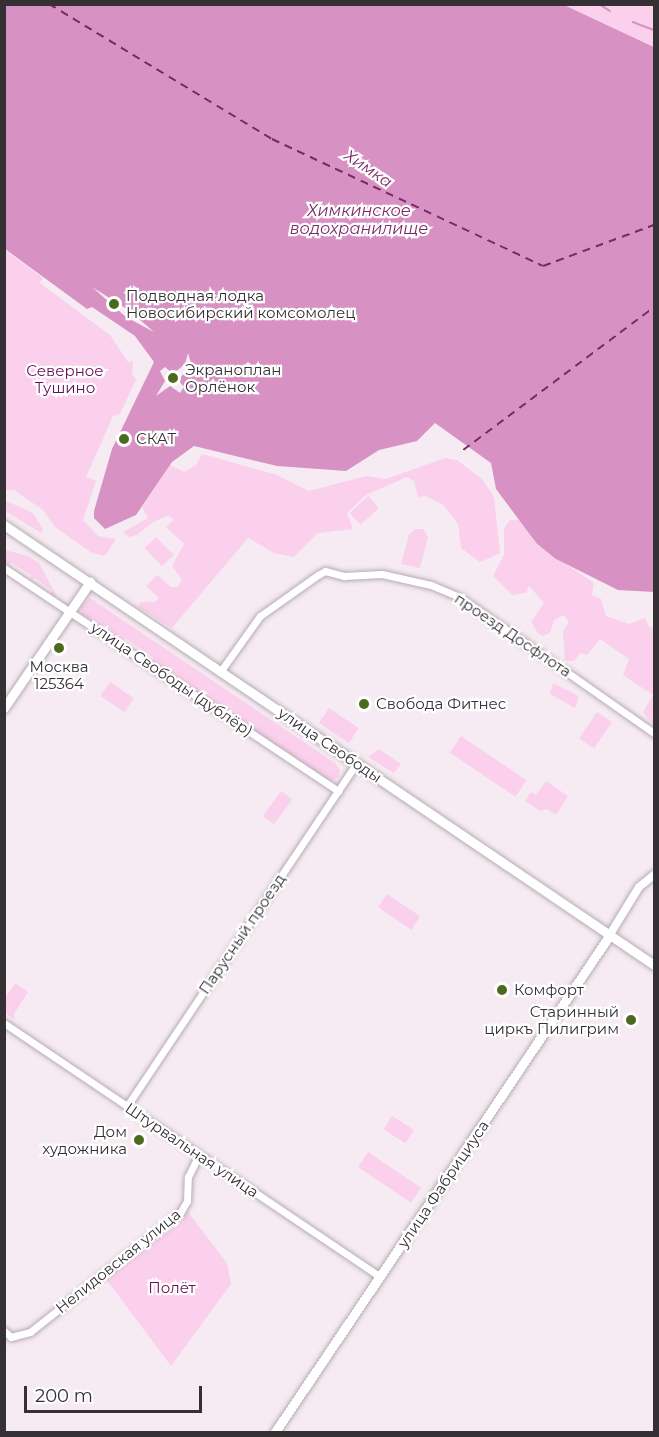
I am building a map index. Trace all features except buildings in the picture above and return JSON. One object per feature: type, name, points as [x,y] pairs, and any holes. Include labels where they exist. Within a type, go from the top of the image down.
[{"type":"main road","name":"улица Свободы","points":[[4,525],[654,965]]},
{"type":"main road","points":[[4,708],[90,582]]},
{"type":"main road","name":"улица Фабрициуса","points":[[275,1432],[609,936]]},
{"type":"street","name":"улица Свободы (дублёр)","points":[[4,568],[338,791]]},
{"type":"street","name":"проезд Досфлота","points":[[220,672],[266,610],[318,575],[325,571],[344,576],[382,574],[431,585],[461,598],[654,734]]},
{"type":"street","name":"Парусный проезд","points":[[127,1106],[357,763]]},
{"type":"street","points":[[609,936],[639,887],[654,875]]},
{"type":"street","name":"Штурвальная улица","points":[[4,1023],[380,1277]]},
{"type":"street","name":"Нелидовская улица","points":[[4,1332],[11,1337],[30,1332],[180,1213],[188,1201],[188,1177],[199,1154]]},
{"type":"green space","points":[[564,5],[654,5],[654,47],[653,46]]},
{"type":"green space","name":"Северное Тушино","points":[[5,250],[43,278],[40,283],[110,335],[128,362],[133,361],[132,374],[136,379],[120,414],[113,416],[86,477],[96,481],[83,520],[98,536],[116,539],[105,556],[92,553],[55,527],[43,510],[14,490],[5,490]]},
{"type":"green space","points":[[202,454],[277,475],[309,491],[366,476],[386,479],[445,458],[457,460],[483,480],[494,497],[500,553],[480,562],[461,548],[458,524],[443,505],[426,496],[418,497],[414,481],[407,477],[366,495],[347,513],[353,529],[318,533],[294,557],[274,553],[248,538],[172,628],[138,607],[140,602],[154,602],[159,598],[146,586],[157,575],[171,587],[177,587],[182,580],[172,566],[184,544],[166,527],[174,519],[168,516],[153,522],[137,535],[129,537],[123,532],[148,518],[142,507],[170,465],[184,472],[196,465]]},
{"type":"green space","points":[[368,496],[379,508],[361,525],[350,513]]},
{"type":"green space","points":[[4,500],[33,513],[43,529],[41,533],[5,511]]},
{"type":"green space","points":[[510,520],[520,520],[537,545],[594,583],[592,595],[601,599],[606,616],[629,624],[645,618],[649,627],[654,628],[654,725],[643,712],[653,695],[623,675],[629,659],[600,639],[587,655],[580,653],[574,661],[565,661],[563,631],[569,622],[564,615],[554,620],[550,633],[543,636],[538,633],[531,622],[544,603],[529,586],[526,593],[512,595],[493,576],[504,555],[504,529]]},
{"type":"green space","points":[[415,529],[423,529],[428,537],[420,568],[401,564],[409,535]]},
{"type":"green space","points":[[156,537],[174,555],[162,566],[145,548]]},
{"type":"green space","points":[[5,550],[28,556],[39,563],[56,595],[54,598],[50,594],[52,590],[35,578],[29,580],[32,576],[12,563],[6,564]]},
{"type":"green space","points":[[90,598],[335,763],[340,770],[339,777],[330,782],[152,661],[154,658],[125,638],[123,641],[81,614],[81,607]]},
{"type":"green space","points":[[110,682],[134,698],[125,712],[100,696]]},
{"type":"green space","points":[[553,683],[579,696],[575,708],[550,694]]},
{"type":"green space","points":[[329,708],[359,728],[349,743],[319,723]]},
{"type":"green space","points":[[597,712],[612,722],[594,749],[579,739]]},
{"type":"green space","points":[[461,736],[526,780],[515,797],[450,753]]},
{"type":"green space","points":[[379,749],[401,764],[394,773],[368,757]]},
{"type":"green space","points":[[546,781],[568,796],[556,815],[547,809],[540,811],[525,801],[531,792],[536,795]]},
{"type":"green space","points":[[281,791],[292,799],[274,824],[263,816]]},
{"type":"green space","points":[[387,894],[420,916],[411,930],[378,907]]},
{"type":"green space","points":[[15,983],[28,992],[14,1014],[15,1020],[4,1012],[5,998]]},
{"type":"green space","points":[[392,1116],[414,1130],[406,1143],[384,1130]]},
{"type":"green space","points":[[368,1152],[421,1188],[411,1203],[358,1167]]},
{"type":"green space","name":"Полёт","points":[[188,1212],[227,1263],[231,1284],[171,1366],[106,1279],[180,1223]]},
{"type":"water","name":"Химкинское водохранилище","points":[[5,4],[564,5],[654,47],[654,592],[618,590],[556,559],[537,544],[496,489],[491,463],[435,423],[417,441],[379,450],[346,471],[277,466],[194,446],[172,462],[136,515],[105,529],[94,518],[94,511],[112,449],[154,362],[135,336],[92,307],[87,309],[5,249]],"holes":[[[92,287],[130,311],[154,332],[126,317]],[[188,353],[191,363],[200,367],[189,368],[178,380],[184,387],[180,393],[170,386],[156,396],[165,381],[160,371],[165,367],[173,374],[185,364]]]},
{"type":"waterway","points":[[599,4],[610,11]]},
{"type":"waterway","points":[[633,22],[654,30]]},
{"type":"ferry route","points":[[49,4],[272,139],[543,266],[654,225]]},
{"type":"ferry route","points":[[463,450],[654,307]]},
{"type":"place","name":"Подводная лодка Новосибирский комсомолец","points":[[114,304]]},
{"type":"place","name":"Экраноплан Орлёнок","points":[[173,378]]},
{"type":"place","name":"СКАТ","points":[[124,439]]},
{"type":"place","name":"Москва 125364","points":[[59,648]]},
{"type":"place","name":"Свобода Фитнес","points":[[364,704]]},
{"type":"place","name":"Комфорт","points":[[502,990]]},
{"type":"place","name":"Старинный циркъ Пилигрим","points":[[631,1020]]},
{"type":"place","name":"Дом художника","points":[[139,1140]]},
{"type":"water label","name":"Химка","points":[[368,169]]}]
